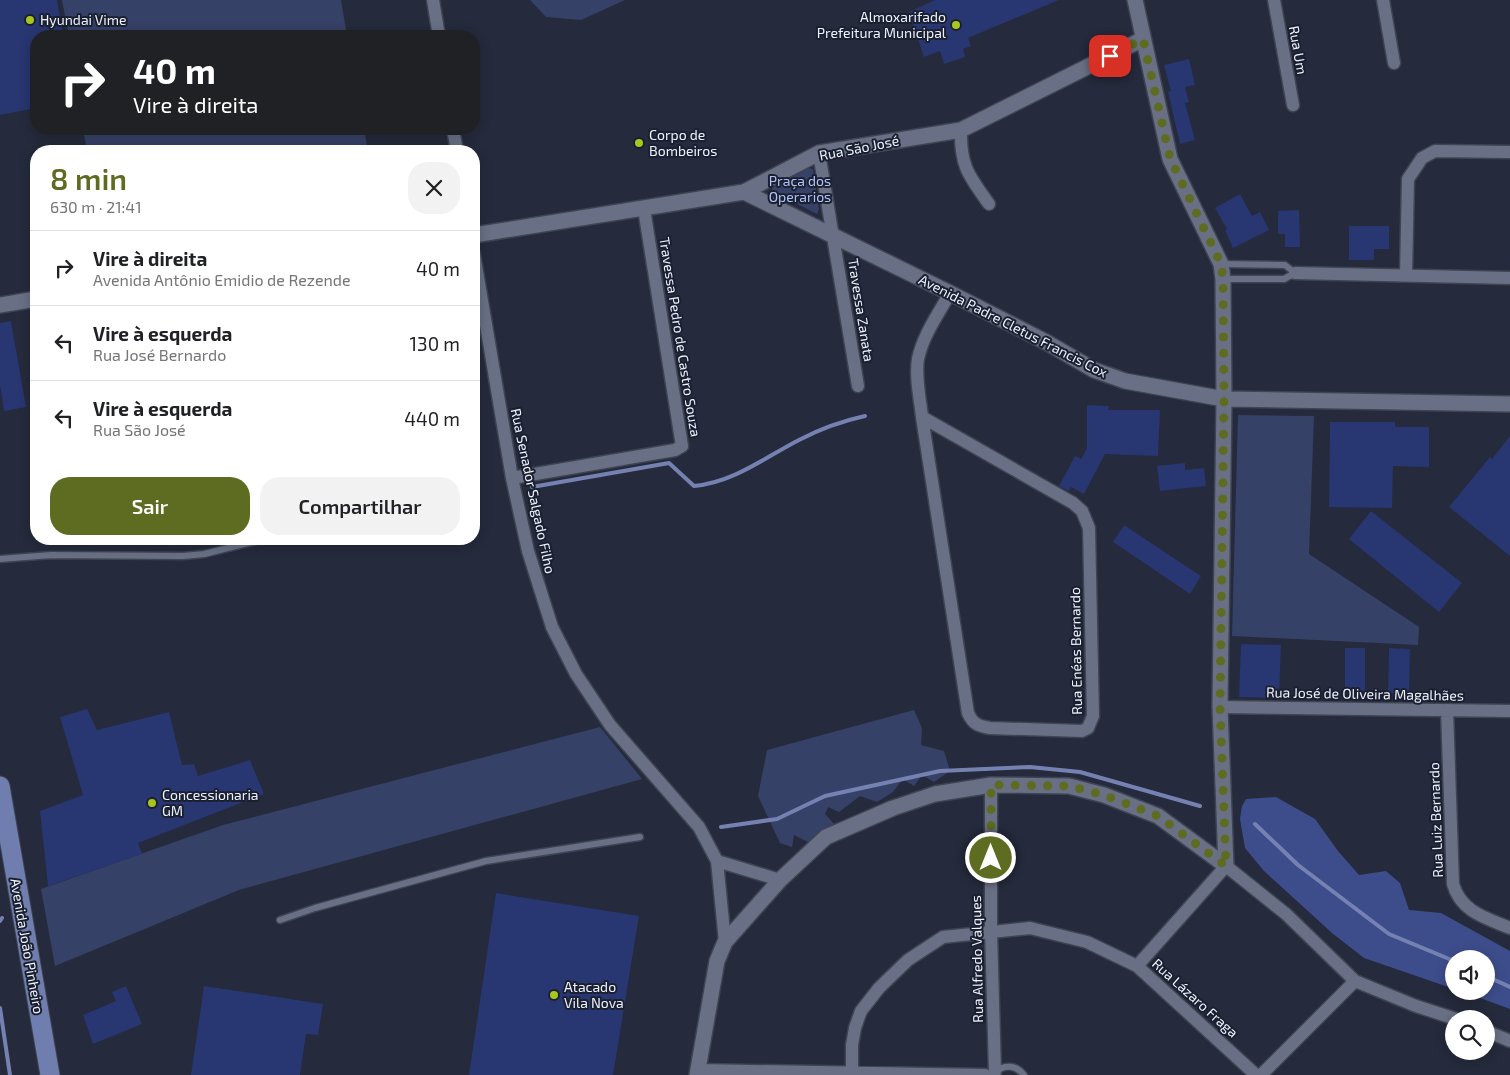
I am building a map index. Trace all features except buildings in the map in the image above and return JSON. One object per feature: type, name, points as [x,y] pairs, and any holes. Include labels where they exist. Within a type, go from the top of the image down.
[{"type":"main road","name":"Avenida João Pinheiro","points":[[0,786],[50,1075]]},
{"type":"street","points":[[433,0],[438,30]]},
{"type":"street","points":[[1135,0],[1170,158],[1222,271],[1224,399],[1220,707],[1226,866],[1137,966]]},
{"type":"street","name":"Rua Um","points":[[1274,0],[1293,105]]},
{"type":"street","points":[[1382,0],[1394,63]]},
{"type":"street","name":"Rua São José","points":[[480,233],[744,192],[819,153],[961,130],[1143,39]]},
{"type":"street","points":[[961,130],[960,152],[967,172],[989,204]]},
{"type":"street","points":[[1406,275],[1408,179],[1422,158],[1435,151],[1510,152]]},
{"type":"street","points":[[819,153],[835,237]]},
{"type":"street","name":"Avenida Padre Cletus Francis Cox","points":[[744,192],[950,293],[1046,342],[1094,370],[1125,380],[1224,399],[1510,404]]},
{"type":"street","name":"Travessa Pedro de Castro Souza","points":[[512,478],[675,450],[682,446],[644,209]]},
{"type":"street","name":"Travessa Zanata","points":[[835,237],[858,386]]},
{"type":"street","points":[[1296,273],[1510,278]]},
{"type":"street","name":"Rua Senador Salgado Filho","points":[[480,289],[512,478],[528,551],[552,627],[576,674],[610,725],[699,826],[717,861]]},
{"type":"street","name":"Rua Enéas Bernardo","points":[[922,417],[1072,503],[1086,518],[1088,528],[1093,716],[1088,728],[1082,731],[990,728],[978,726],[971,720],[968,713],[922,417],[918,385],[918,360],[925,339],[950,293]]},
{"type":"street","points":[[0,305],[30,300]]},
{"type":"street","name":"Rua José de Oliveira Magalhães","points":[[1220,707],[1510,711]]},
{"type":"street","name":"Rua Luiz Bernardo","points":[[1448,710],[1454,884],[1456,895],[1471,911],[1510,928]]},
{"type":"street","points":[[724,942],[780,880],[826,837],[893,808],[935,794],[991,785],[1069,786],[1104,795],[1158,816],[1226,866],[1286,914],[1354,981],[1445,1015]]},
{"type":"street","name":"Rua Alfredo Valques","points":[[991,785],[991,1074]]},
{"type":"street","points":[[780,880],[717,861],[724,942],[718,961],[698,1072],[991,1074]]},
{"type":"street","name":"Rua Lázaro Fraga","points":[[852,1074],[855,1028],[861,1011],[879,988],[908,960],[943,937],[1030,928],[1087,942],[1137,966],[1256,1075]]},
{"type":"street","points":[[1260,1075],[1354,981]]},
{"type":"street","points":[[1495,1035],[1510,1041]]},
{"type":"lane","points":[[1285,265],[1296,273],[1284,279],[1222,271],[1285,265]]},
{"type":"lane","points":[[0,559],[51,556],[183,556],[204,554],[240,545]]},
{"type":"lane","points":[[280,920],[315,908],[486,861],[640,837]]},
{"type":"lane","points":[[991,1074],[999,1069],[1011,1067],[1016,1068],[1024,1075]]},
{"type":"green space","points":[[62,0],[341,0],[346,30],[68,30]]},
{"type":"green space","points":[[530,0],[625,0],[581,20],[546,17]]},
{"type":"green space","points":[[84,135],[365,135],[367,145],[86,145]]},
{"type":"green space","name":"Praça dos Operarios","points":[[808,168],[813,169],[819,209],[817,214],[773,192],[772,188]]},
{"type":"green space","points":[[1238,415],[1314,416],[1309,554],[1419,627],[1418,645],[1232,636]]},
{"type":"green space","points":[[914,710],[922,728],[921,745],[944,751],[950,771],[934,782],[922,775],[914,786],[903,779],[893,792],[877,802],[860,796],[839,812],[828,807],[825,814],[835,825],[810,843],[794,835],[792,847],[780,843],[758,796],[767,750]]},
{"type":"green space","points":[[600,727],[642,779],[239,890],[55,966],[41,889],[223,825]]},
{"type":"shaded area","points":[[1276,797],[1315,819],[1338,851],[1359,875],[1386,871],[1400,883],[1409,910],[1441,913],[1510,951],[1510,1009],[1486,1000],[1495,1000],[1495,950],[1445,950],[1445,986],[1364,958],[1332,933],[1264,871],[1245,848],[1240,819],[1242,806],[1246,799]]},
{"type":"waterway","points":[[532,487],[669,463],[694,486],[709,484],[736,474],[815,432],[865,416]]},
{"type":"waterway","points":[[721,827],[777,819],[825,796],[940,771],[1030,767],[1080,772],[1200,806]]},
{"type":"waterway","points":[[1255,824],[1298,865],[1389,934],[1445,957]]},
{"type":"waterway","points":[[1495,980],[1510,987]]},
{"type":"waterway","points":[[0,1008],[10,1075]]},
{"type":"place","name":"Hyundai Vime","points":[[30,20]]},
{"type":"place","name":"Almoxarifado Prefeitura Municipal","points":[[956,25]]},
{"type":"place","name":"Corpo de Bombeiros","points":[[639,143]]},
{"type":"place","name":"Concessionaria GM","points":[[152,803]]},
{"type":"place","name":"Atacado Vila Nova","points":[[554,995]]},
{"type":"route","points":[[991,858],[991,785],[1069,786],[1104,795],[1158,816],[1226,866],[1220,707],[1224,399],[1223,279],[1221,264],[1170,158],[1143,39],[1110,56]]}]
